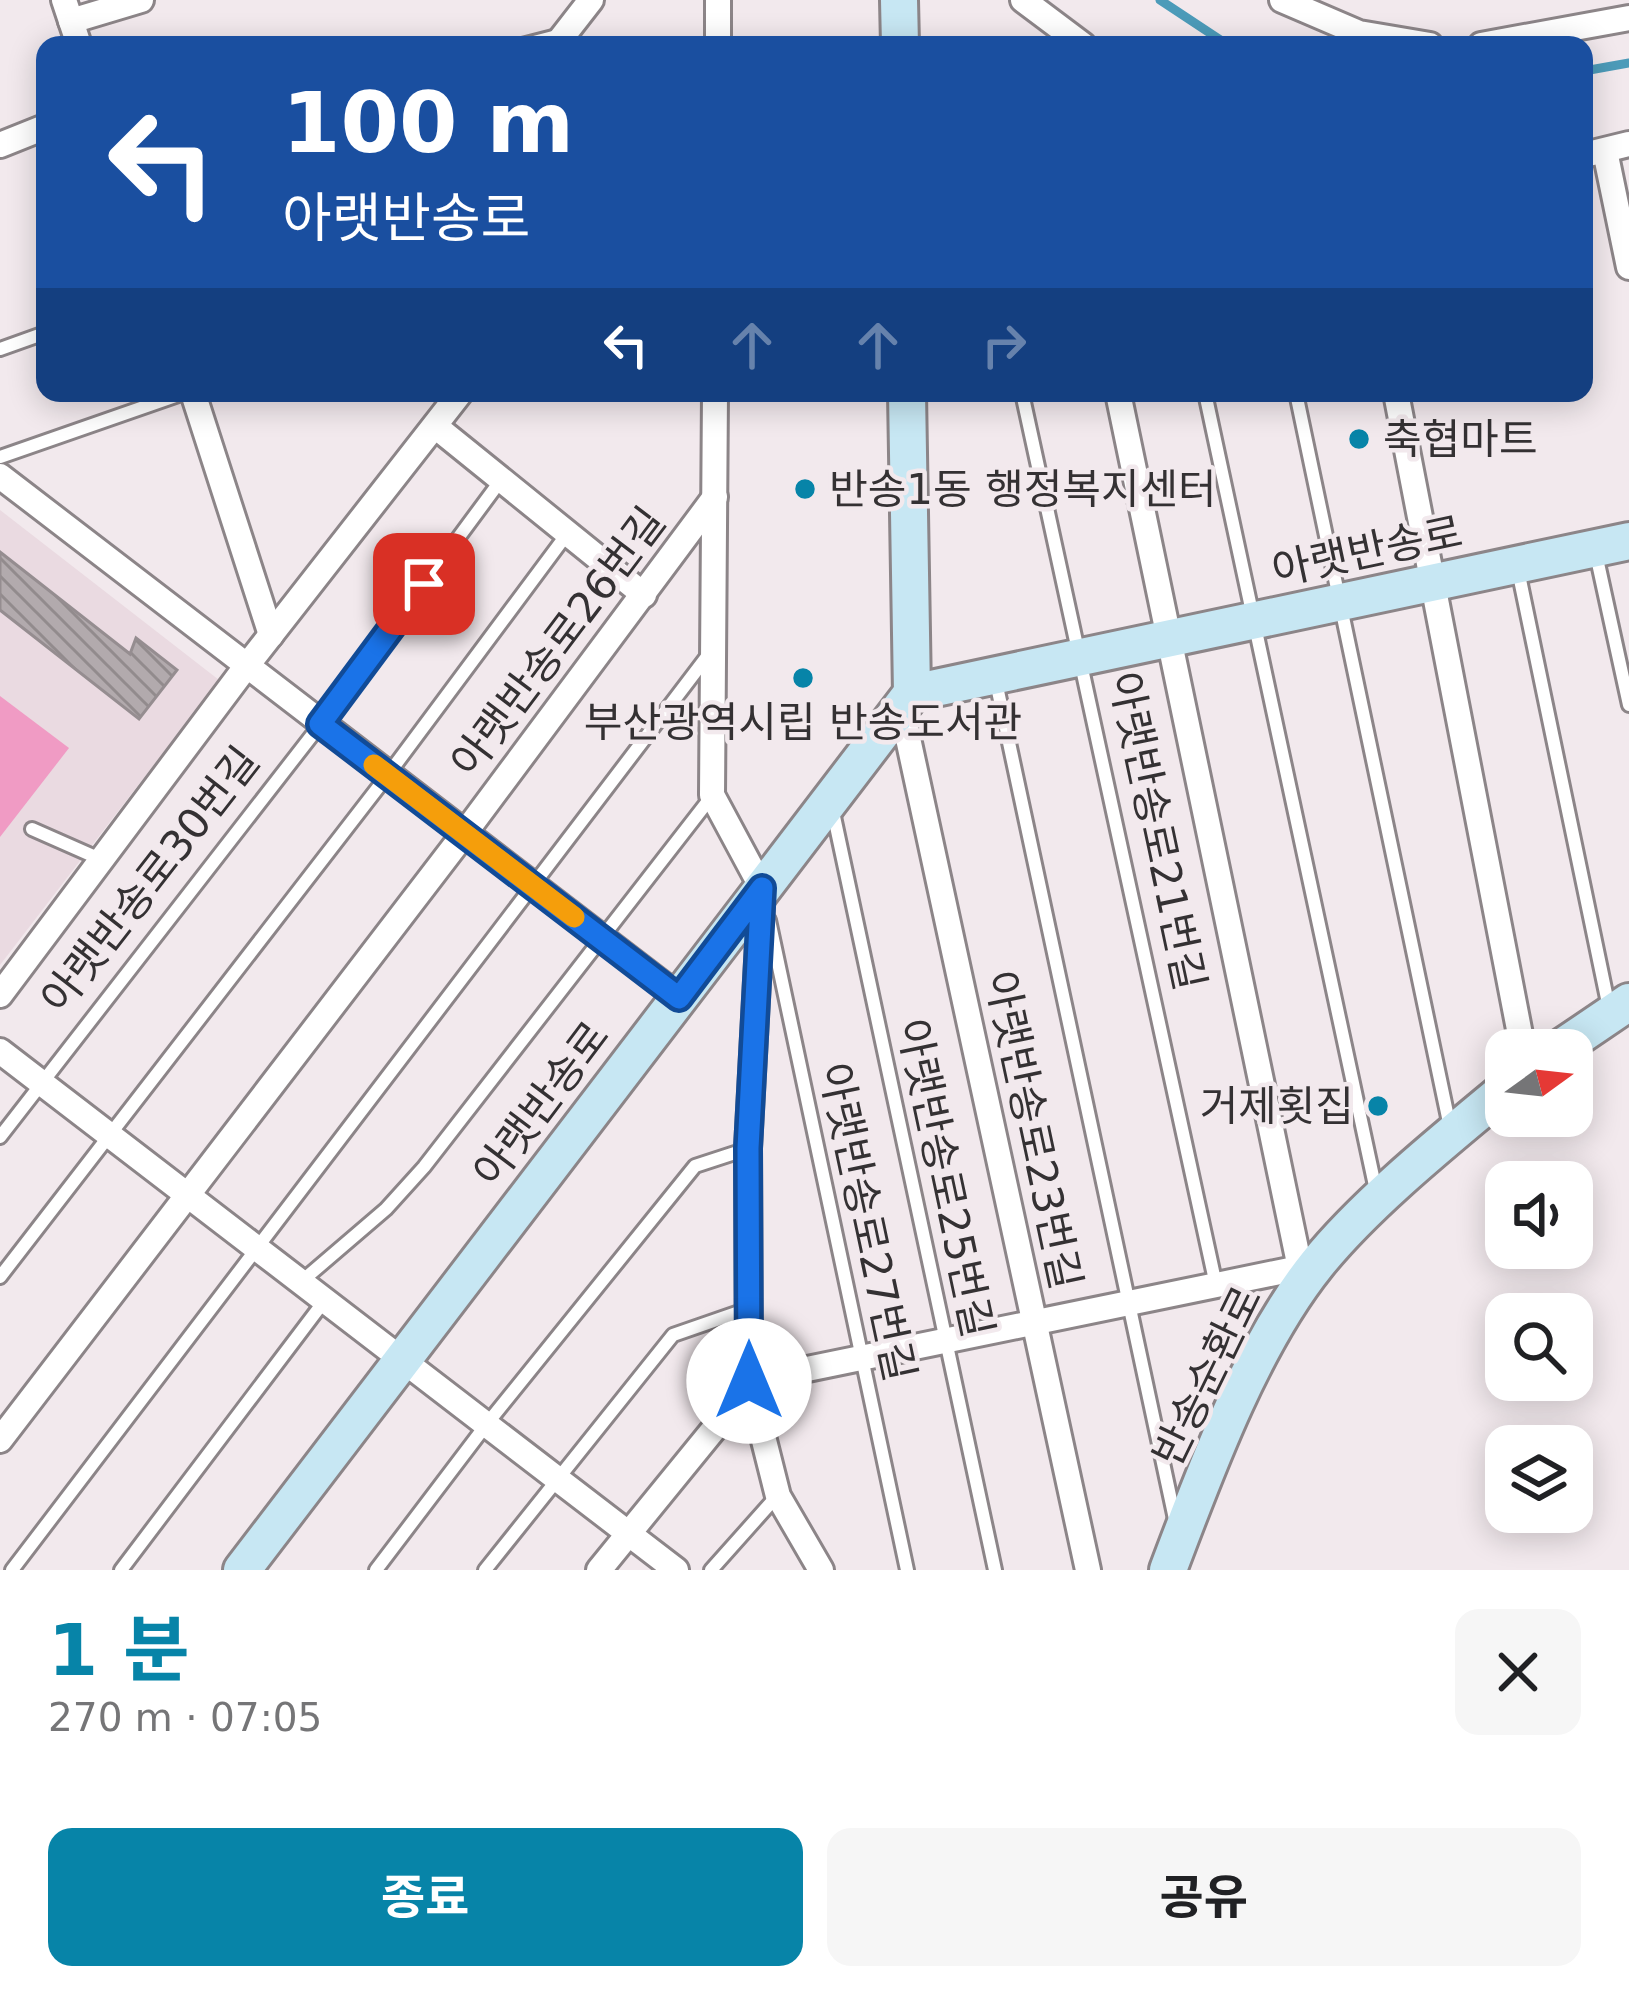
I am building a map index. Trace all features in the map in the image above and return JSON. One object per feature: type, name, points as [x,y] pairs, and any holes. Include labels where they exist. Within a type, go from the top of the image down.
[{"type":"main road","points":[[899,0],[900,36]]},
{"type":"main road","points":[[907,402],[907,699]]},
{"type":"main road","name":"아랫반송로","points":[[242,1570],[907,699],[995,675],[1612,545]]},
{"type":"main road","points":[[1589,1029],[1620,1008]]},
{"type":"main road","name":"반송순환로","points":[[1173,1554],[1257,1357],[1308,1266],[1485,1106]]},
{"type":"street","points":[[71,22],[141,0]]},
{"type":"street","points":[[562,36],[590,0]]},
{"type":"street","points":[[718,0],[718,36]]},
{"type":"street","points":[[1282,0],[1367,36]]},
{"type":"street","points":[[1031,6],[1043,36]]},
{"type":"street","points":[[1031,6],[1071,36]]},
{"type":"street","points":[[1532,36],[1629,19]]},
{"type":"street","points":[[0,145],[36,131]]},
{"type":"street","points":[[1606,150],[1629,267]]},
{"type":"street","points":[[192,402],[272,635]]},
{"type":"street","points":[[453,402],[435,426],[644,595]]},
{"type":"street","name":"아랫반송로26번길","points":[[715,402],[712,795],[762,888]]},
{"type":"street","name":"아랫반송로21번길","points":[[1120,402],[1308,1266]]},
{"type":"street","points":[[1398,402],[1519,1029]]},
{"type":"street","name":"아랫반송로30번길","points":[[0,995],[245,668],[435,426]]},
{"type":"street","points":[[0,476],[679,998]]},
{"type":"street","name":"아랫반송로26번길","points":[[464,834],[715,497]]},
{"type":"street","name":"아랫반송로23번길","points":[[907,699],[1088,1570]]},
{"type":"street","points":[[0,1440],[464,834]]},
{"type":"street","points":[[762,888],[748,1148],[749,1381],[778,1496],[819,1569]]},
{"type":"street","points":[[0,1051],[676,1570]]},
{"type":"street","points":[[749,1381],[1308,1266]]},
{"type":"street","points":[[598,1570],[718,1424],[754,1413]]},
{"type":"lane","points":[[0,350],[36,336]]},
{"type":"lane","points":[[0,457],[162,402]]},
{"type":"lane","name":"아랫반송로21번길","points":[[1024,402],[1216,1285]]},
{"type":"lane","points":[[1207,402],[1378,1202]]},
{"type":"lane","points":[[1298,402],[1451,1134]]},
{"type":"lane","name":"아랫반송로30번길","points":[[0,1137],[320,724],[502,479]]},
{"type":"lane","points":[[0,1277],[387,776],[568,532]]},
{"type":"lane","points":[[1612,545],[1629,705]]},
{"type":"lane","points":[[1516,565],[1620,1008]]},
{"type":"lane","points":[[12,1570],[714,649]]},
{"type":"lane","points":[[995,675],[1129,1303],[1173,1554]]},
{"type":"lane","points":[[302,1281],[386,1209],[424,1167],[712,795]]},
{"type":"lane","name":"아랫반송로25번길","points":[[830,800],[995,1570]]},
{"type":"lane","points":[[32,829],[100,859]]},
{"type":"lane","name":"아랫반송로27번길","points":[[762,888],[907,1570]]},
{"type":"lane","points":[[376,1570],[486,1424],[695,1166],[748,1148]]},
{"type":"lane","points":[[121,1570],[326,1299]]},
{"type":"lane","points":[[485,1570],[673,1335],[749,1308]]},
{"type":"lane","points":[[711,1570],[778,1496]]},
{"type":"shaded area","points":[[0,510],[219,680],[0,965]]},
{"type":"shaded area","points":[[0,696],[69,748],[0,837]]},
{"type":"building","points":[[0,552],[130,654],[136,638],[177,670],[139,719],[0,610]]},
{"type":"waterway","points":[[1160,0],[1214,36]]},
{"type":"waterway","points":[[1593,69],[1629,63]]},
{"type":"slow traffic","points":[[374,765],[574,917]]},
{"type":"place","name":"축협마트","points":[[1359,439]]},
{"type":"place","name":"반송1동 행정복지센터","points":[[805,489]]},
{"type":"place","name":"부산광역시립 반송도서관","points":[[803,678]]},
{"type":"place","name":"거제횟집","points":[[1378,1106]]},
{"type":"route","points":[[424,584],[320,724],[679,998],[762,888],[748,1148],[749,1381]]}]
